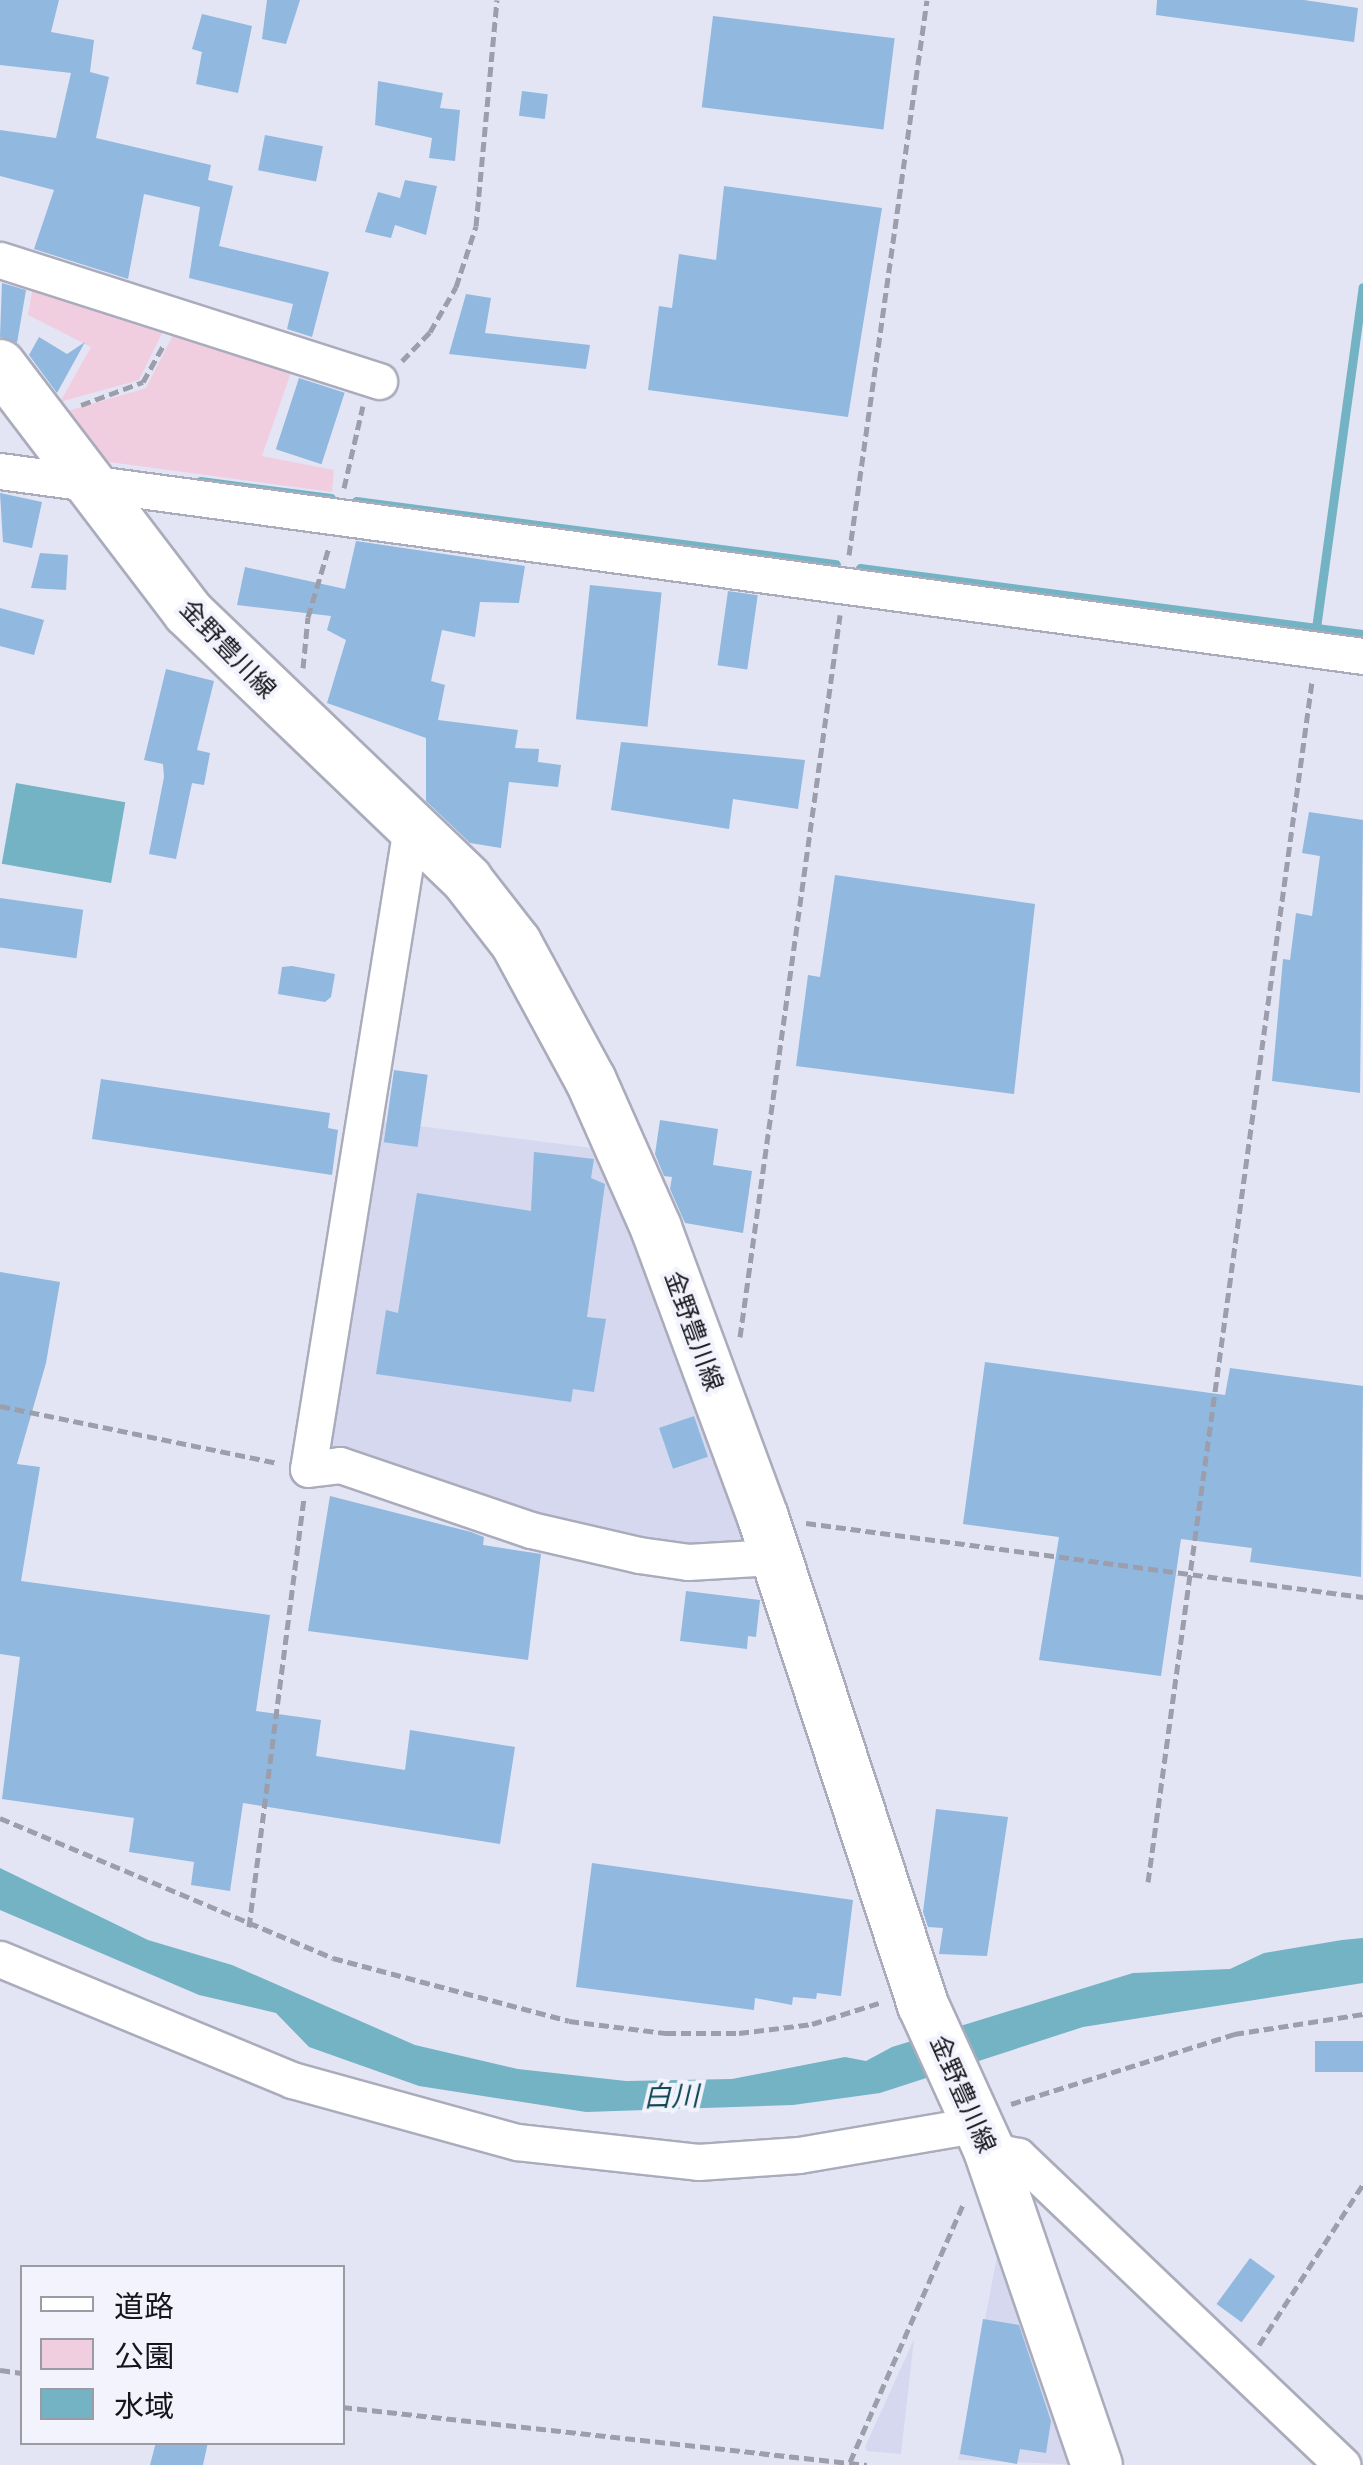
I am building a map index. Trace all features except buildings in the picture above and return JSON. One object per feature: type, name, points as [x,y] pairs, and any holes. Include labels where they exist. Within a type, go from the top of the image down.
[{"type":"main road","name":"金野豊川線","points":[[0,365],[85,482],[188,612],[467,880],[516,943],[591,1081],[656,1228],[768,1537],[921,1998],[977,2125],[1098,2465]]},
{"type":"street","points":[[0,260],[379,381]]},
{"type":"street","points":[[0,471],[1363,656]]},
{"type":"street","points":[[411,827],[308,1468],[340,1465],[531,1530],[639,1556],[688,1562],[768,1537]]},
{"type":"street","points":[[0,1959],[275,2074],[517,2142],[698,2162],[799,2155],[977,2125],[1018,2156],[1246,2366],[1344,2465]]},
{"type":"path","points":[[379,381],[430,332],[456,287],[476,226],[497,0]]},
{"type":"path","points":[[738,1346],[927,0]]},
{"type":"path","points":[[36,417],[126,394],[143,382],[176,315]]},
{"type":"path","points":[[1148,1882],[1187,1572],[1316,649]]},
{"type":"path","points":[[0,1406],[308,1468],[249,1927]]},
{"type":"path","points":[[768,1537],[1187,1572],[1363,1597]]},
{"type":"path","points":[[0,1818],[249,1927],[476,2000],[666,2033],[812,2024],[921,1998]]},
{"type":"path","points":[[849,2464],[977,2125],[998,2109],[1130,2062],[1234,2034],[1363,2014]]},
{"type":"path","points":[[1246,2366],[1363,2184]]},
{"type":"path","points":[[345,2407],[867,2465]]},
{"type":"shaded area","points":[[371,1120],[601,1149],[748,1543],[680,1546],[645,1540],[433,1484],[329,1446]]},
{"type":"shaded area","points":[[1001,2236],[1090,2465],[958,2460]]},
{"type":"shaded area","points":[[914,2339],[901,2454],[867,2451],[865,2447]]},
{"type":"green space","points":[[34,281],[167,323],[139,380],[60,402],[91,347],[28,315]]},
{"type":"green space","points":[[178,325],[295,361],[262,456],[334,470],[332,492],[87,459],[54,415],[146,388]]},
{"type":"water","points":[[16,783],[125,802],[111,883],[2,864]]},
{"type":"water","name":"白川","points":[[0,1868],[148,1940],[232,1965],[415,2045],[518,2069],[626,2081],[732,2079],[845,2057],[866,2061],[892,2047],[1133,1973],[1230,1969],[1264,1953],[1342,1940],[1363,1938],[1363,1983],[1083,2027],[880,2093],[793,2105],[586,2112],[419,2086],[309,2047],[276,2013],[199,1995],[0,1910]]},
{"type":"waterway","points":[[1316,628],[1363,287]]},
{"type":"waterway","points":[[200,481],[331,498]]},
{"type":"waterway","points":[[356,501],[836,564]]},
{"type":"waterway","points":[[860,568],[1363,634]]}]
